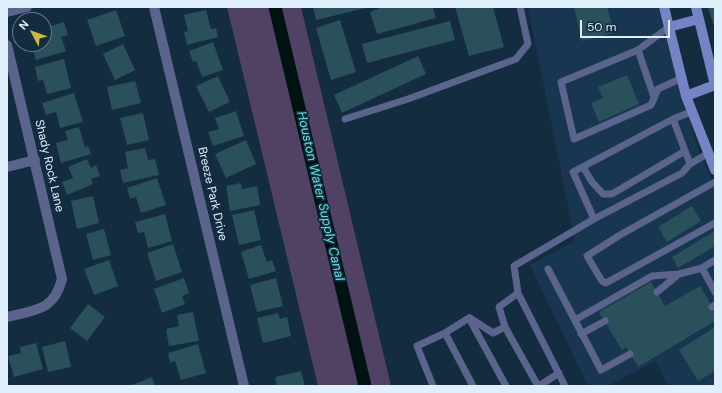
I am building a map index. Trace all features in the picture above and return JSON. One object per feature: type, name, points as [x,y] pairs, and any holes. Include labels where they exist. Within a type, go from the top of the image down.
[{"type":"main road","points":[[664,7],[691,112],[711,153],[715,170]]},
{"type":"main road","points":[[686,96],[715,85],[696,7]]},
{"type":"main road","points":[[669,27],[699,19]]},
{"type":"street","points":[[7,12],[27,7]]},
{"type":"street","name":"Breeze Park Drive","points":[[154,7],[244,386]]},
{"type":"street","name":"Shady Rock Lane","points":[[7,45],[62,279],[59,294],[51,303],[34,311],[7,317]]},
{"type":"street","points":[[7,167],[35,160]]},
{"type":"lane","points":[[345,119],[408,99],[516,59],[528,44],[520,7]]},
{"type":"lane","points":[[669,27],[638,50],[561,82],[574,139],[651,105],[658,89],[682,78]]},
{"type":"lane","points":[[638,50],[654,97]]},
{"type":"lane","points":[[594,219],[573,172],[673,119],[691,112]]},
{"type":"lane","points":[[673,119],[690,164]]},
{"type":"lane","points":[[583,167],[599,191],[603,194],[612,194],[685,151]]},
{"type":"lane","points":[[566,386],[518,293],[514,266],[594,219],[682,174],[690,164],[711,153]]},
{"type":"lane","points":[[715,182],[620,235],[587,256],[602,281],[606,283],[715,224]]},
{"type":"lane","points":[[575,320],[652,276],[679,274],[702,268],[715,260]]},
{"type":"lane","points":[[702,268],[715,292]]},
{"type":"lane","points":[[548,269],[601,370],[630,354]]},
{"type":"lane","points":[[657,292],[679,274]]},
{"type":"lane","points":[[518,293],[499,307],[505,327],[538,386],[559,373]]},
{"type":"lane","points":[[470,318],[493,333],[505,327]]},
{"type":"lane","points":[[433,386],[417,346],[445,333],[470,318]]},
{"type":"lane","points":[[470,318],[506,386]]},
{"type":"lane","points":[[581,334],[605,321]]},
{"type":"lane","points":[[445,333],[473,386]]},
{"type":"shaded area","points":[[227,7],[301,7],[391,386],[318,386]]},
{"type":"shaded area","points":[[528,7],[658,7],[698,150],[715,187],[715,386],[668,386],[656,361],[607,386],[588,386],[530,265],[575,241]]},
{"type":"building","points":[[313,7],[366,7],[366,8],[316,20]]},
{"type":"building","points":[[383,7],[433,7],[436,18],[377,34],[370,12]]},
{"type":"building","points":[[455,7],[493,7],[504,47],[469,56]]},
{"type":"building","points":[[574,7],[607,7],[614,33],[582,41]]},
{"type":"building","points":[[708,7],[715,7],[715,30]]},
{"type":"building","points":[[116,10],[125,36],[96,46],[87,20]]},
{"type":"building","points":[[206,10],[211,29],[216,28],[218,37],[187,45],[184,32],[188,31],[184,15]]},
{"type":"building","points":[[340,20],[356,72],[331,80],[316,28]]},
{"type":"building","points":[[450,21],[455,40],[367,63],[362,44]]},
{"type":"building","points":[[64,22],[68,35],[61,37],[66,51],[36,60],[34,52],[52,52],[52,26]]},
{"type":"building","points":[[213,42],[223,70],[202,77],[196,61],[193,62],[189,51]]},
{"type":"building","points":[[123,44],[135,70],[115,80],[103,54]]},
{"type":"building","points":[[418,56],[426,74],[342,113],[334,95]]},
{"type":"building","points":[[64,59],[71,88],[47,94],[43,80],[38,81],[35,67]]},
{"type":"building","points":[[627,75],[639,104],[599,122],[591,103],[603,98],[598,87]]},
{"type":"building","points":[[218,76],[230,102],[209,112],[196,86]]},
{"type":"building","points":[[135,81],[141,103],[112,110],[107,87]]},
{"type":"building","points":[[74,93],[83,122],[60,128],[56,112],[46,115],[42,103]]},
{"type":"building","points":[[236,111],[244,136],[213,146],[208,132],[219,129],[215,118]]},
{"type":"building","points":[[143,113],[149,140],[127,145],[120,118]]},
{"type":"building","points":[[79,127],[85,147],[88,146],[91,154],[61,163],[56,143],[68,140],[65,131]]},
{"type":"building","points":[[246,140],[256,164],[226,178],[215,154]]},
{"type":"building","points":[[145,148],[148,160],[155,159],[159,175],[123,183],[120,170],[128,168],[125,152]]},
{"type":"building","points":[[87,159],[91,168],[96,165],[100,176],[91,179],[93,184],[67,195],[62,182],[73,178],[68,167]]},
{"type":"building","points":[[157,178],[166,205],[141,213],[136,197],[130,199],[127,188]]},
{"type":"building","points":[[241,183],[242,189],[257,186],[260,205],[230,211],[226,186]]},
{"type":"building","points":[[93,196],[99,223],[77,229],[71,201]]},
{"type":"building","points":[[692,206],[701,221],[667,242],[658,227]]},
{"type":"building","points":[[254,210],[261,240],[239,245],[232,215]]},
{"type":"building","points":[[165,214],[172,241],[148,248],[144,232],[138,233],[135,222]]},
{"type":"building","points":[[104,229],[111,255],[93,260],[86,234]]},
{"type":"building","points":[[715,231],[715,246],[678,268],[672,257]]},
{"type":"building","points":[[173,244],[182,272],[156,281],[147,253]]},
{"type":"building","points":[[261,245],[267,262],[272,260],[276,271],[249,279],[241,252]]},
{"type":"building","points":[[109,260],[118,286],[94,295],[84,269]]},
{"type":"building","points":[[184,278],[189,293],[182,296],[185,304],[162,313],[154,289]]},
{"type":"building","points":[[276,278],[283,306],[257,312],[250,285]]},
{"type":"building","points":[[651,282],[665,306],[700,286],[715,311],[715,321],[638,367],[626,347],[622,350],[599,312]]},
{"type":"building","points":[[88,304],[105,317],[87,341],[70,328]]},
{"type":"building","points":[[193,312],[199,341],[169,346],[166,329],[179,326],[177,315]]},
{"type":"building","points":[[278,313],[280,319],[287,317],[291,336],[263,343],[257,318]]},
{"type":"building","points":[[715,327],[715,371],[698,381],[679,350]]},
{"type":"building","points":[[65,341],[71,367],[48,372],[42,347]]},
{"type":"building","points":[[36,343],[43,369],[14,377],[8,356],[21,353],[20,347]]},
{"type":"building","points":[[198,344],[206,373],[181,380],[175,361],[170,363],[168,353]]},
{"type":"building","points":[[301,371],[305,386],[277,386],[275,377]]},
{"type":"building","points":[[152,377],[155,386],[129,386]]},
{"type":"waterway","name":"Houston Water Supply Canal","points":[[275,7],[365,386]]}]
